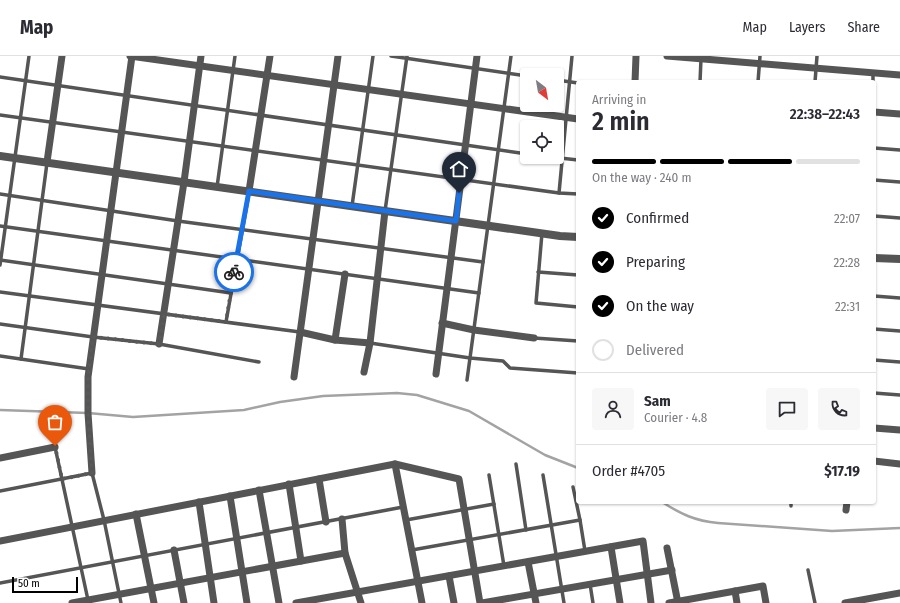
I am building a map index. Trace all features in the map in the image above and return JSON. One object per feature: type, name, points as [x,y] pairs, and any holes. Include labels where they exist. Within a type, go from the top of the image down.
[{"type":"street","points":[[47,162],[62,56]]},
{"type":"street","points":[[92,473],[88,413],[89,369],[131,56],[576,120]]},
{"type":"street","points":[[159,344],[190,141],[201,56]]},
{"type":"street","points":[[249,191],[270,56]]},
{"type":"street","points":[[294,377],[338,56]]},
{"type":"street","points":[[436,374],[477,56]]},
{"type":"street","points":[[634,80],[636,56]]},
{"type":"street","points":[[667,56],[702,57],[759,64],[900,75]]},
{"type":"street","points":[[876,112],[900,114]]},
{"type":"street","points":[[0,156],[576,237]]},
{"type":"street","points":[[364,372],[370,343],[385,211]]},
{"type":"street","points":[[876,258],[900,259]]},
{"type":"street","points":[[335,340],[345,274]]},
{"type":"street","points":[[442,323],[474,330],[534,338]]},
{"type":"street","points":[[300,332],[335,340],[370,343]]},
{"type":"street","points":[[876,428],[900,430]]},
{"type":"street","points":[[0,458],[55,446]]},
{"type":"street","points":[[876,462],[900,464]]},
{"type":"street","points":[[395,464],[422,603]]},
{"type":"street","points":[[0,541],[395,464],[459,479],[481,603],[672,570]]},
{"type":"street","points":[[319,479],[326,522]]},
{"type":"street","points":[[288,484],[301,561]]},
{"type":"street","points":[[259,490],[279,603]]},
{"type":"street","points":[[230,496],[247,603]]},
{"type":"street","points":[[199,502],[214,603]]},
{"type":"street","points":[[846,510],[847,504]]},
{"type":"street","points":[[136,514],[154,603]]},
{"type":"street","points":[[342,519],[345,553],[361,603]]},
{"type":"street","points":[[296,603],[643,541],[651,603]]},
{"type":"street","points":[[610,547],[620,603]]},
{"type":"street","points":[[667,548],[678,602]]},
{"type":"street","points":[[174,550],[184,603]]},
{"type":"street","points":[[72,603],[88,602],[120,594],[345,553]]},
{"type":"street","points":[[528,562],[536,603]]},
{"type":"street","points":[[449,576],[454,603]]},
{"type":"street","points":[[669,603],[708,599],[735,591],[763,586],[766,603]]},
{"type":"street","points":[[735,591],[737,603]]},
{"type":"street","points":[[845,603],[871,601],[900,593]]},
{"type":"lane","points":[[29,56],[0,262],[102,274],[231,293]]},
{"type":"lane","points":[[217,187],[235,56]]},
{"type":"lane","points":[[352,206],[373,56]]},
{"type":"lane","points":[[391,56],[407,57],[520,75]]},
{"type":"lane","points":[[467,380],[511,56]]},
{"type":"lane","points":[[564,138],[572,56]]},
{"type":"lane","points":[[758,80],[760,56]]},
{"type":"lane","points":[[815,80],[817,56]]},
{"type":"lane","points":[[385,211],[407,57]]},
{"type":"lane","points":[[700,80],[702,57]]},
{"type":"lane","points":[[873,73],[873,80]]},
{"type":"lane","points":[[0,77],[520,153]]},
{"type":"lane","points":[[564,81],[576,83]]},
{"type":"lane","points":[[0,115],[559,193],[576,194]]},
{"type":"lane","points":[[876,148],[900,150]]},
{"type":"lane","points":[[564,159],[576,160]]},
{"type":"lane","points":[[21,359],[47,162]]},
{"type":"lane","points":[[559,193],[562,164]]},
{"type":"lane","points":[[876,180],[900,182]]},
{"type":"lane","points":[[226,322],[249,191]]},
{"type":"lane","points":[[0,194],[111,209],[178,221],[483,262]]},
{"type":"lane","points":[[876,216],[900,218]]},
{"type":"lane","points":[[0,226],[478,292]]},
{"type":"lane","points":[[542,233],[536,303],[576,307]]},
{"type":"lane","points":[[538,272],[576,275]]},
{"type":"lane","points":[[0,292],[300,332]]},
{"type":"lane","points":[[876,296],[900,298]]},
{"type":"lane","points":[[0,324],[93,337],[159,344],[259,362]]},
{"type":"lane","points":[[876,329],[900,331]]},
{"type":"lane","points":[[534,338],[576,341]]},
{"type":"lane","points":[[370,343],[438,354],[503,361],[510,368],[576,373]]},
{"type":"lane","points":[[0,356],[89,369]]},
{"type":"lane","points":[[876,360],[900,362]]},
{"type":"lane","points":[[876,393],[900,395]]},
{"type":"lane","points":[[55,446],[88,602]]},
{"type":"lane","points":[[516,464],[526,530]]},
{"type":"lane","points":[[0,491],[92,473],[104,520],[121,603]]},
{"type":"lane","points":[[489,475],[504,566]]},
{"type":"lane","points":[[543,475],[564,603]]},
{"type":"lane","points":[[573,488],[576,502]]},
{"type":"lane","points":[[406,520],[494,504]]},
{"type":"lane","points":[[576,504],[585,551]]},
{"type":"lane","points":[[0,583],[404,507]]},
{"type":"lane","points":[[412,550],[580,520]]},
{"type":"lane","points":[[808,570],[815,603]]},
{"type":"lane","points":[[590,584],[593,603]]},
{"type":"waterway","points":[[0,410],[88,413],[133,417],[244,410],[280,402],[323,396],[397,393],[417,395],[469,411],[545,455],[576,467]]},
{"type":"waterway","points":[[666,504],[688,516],[702,521],[718,523],[832,531],[900,528]]},
{"type":"way so far","points":[[55,446],[62,479],[92,473],[88,413],[88,377],[93,337],[159,344],[164,314],[226,322],[234,272]]},
{"type":"route","points":[[234,272],[249,191],[456,221],[459,193]]}]
